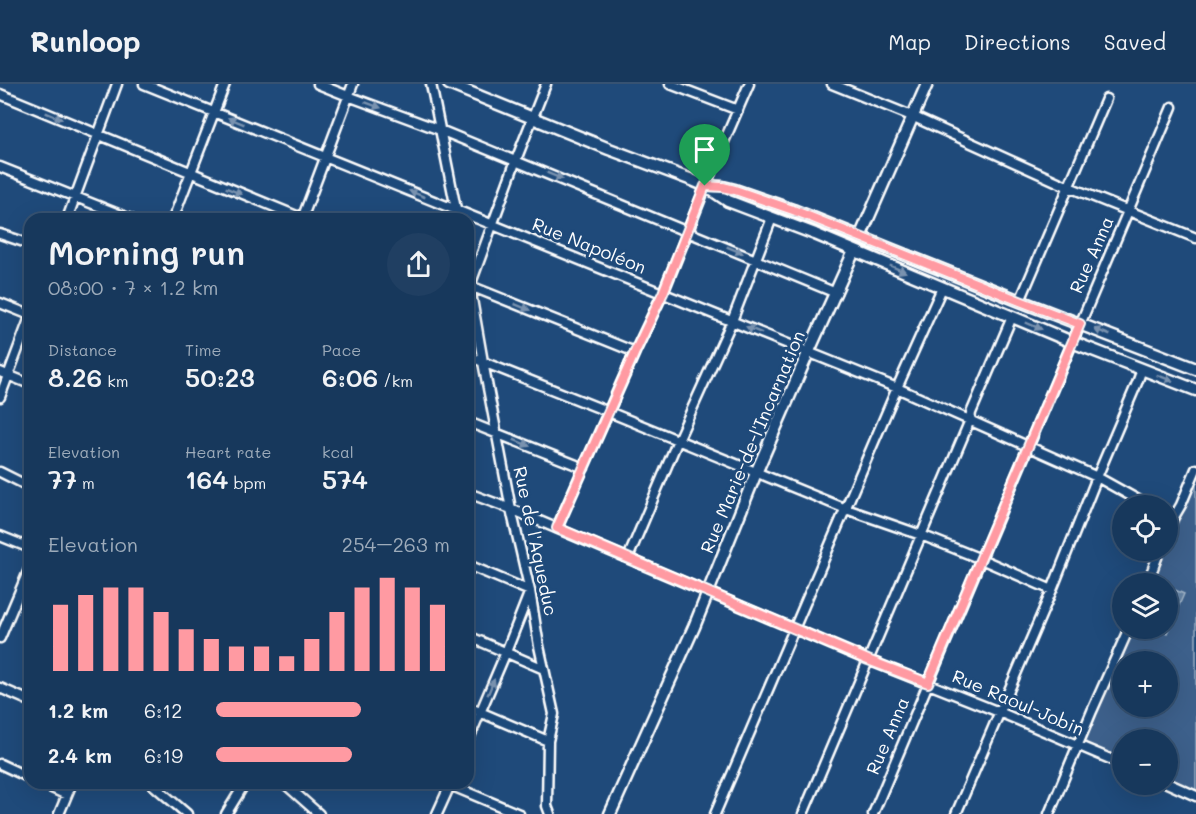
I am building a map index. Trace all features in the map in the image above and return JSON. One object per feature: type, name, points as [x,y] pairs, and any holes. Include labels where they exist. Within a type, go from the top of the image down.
[{"type":"main road","points":[[449,84],[705,186],[728,201],[815,234],[1072,342],[1196,390]]},
{"type":"main road","name":"Rue Marie-de-l'Incarnation","points":[[860,237],[927,84]]},
{"type":"main road","points":[[705,186],[735,190],[793,210],[1196,369]]},
{"type":"main road","name":"Rue Marie-de-l'Incarnation","points":[[610,814],[708,592],[808,351],[854,251]]},
{"type":"street","points":[[69,213],[117,84]]},
{"type":"street","name":"Rue Napoléon","points":[[144,84],[456,213]]},
{"type":"street","points":[[175,213],[225,84]]},
{"type":"street","points":[[318,84],[516,160],[836,293]]},
{"type":"street","points":[[305,213],[353,84]]},
{"type":"street","points":[[431,84],[458,213]]},
{"type":"street","points":[[474,274],[546,84]]},
{"type":"street","points":[[670,84],[738,110]]},
{"type":"street","points":[[557,528],[663,293],[705,186],[749,84]]},
{"type":"street","points":[[832,84],[914,117],[1069,187],[1196,238]]},
{"type":"street","points":[[0,94],[288,213]]},
{"type":"street","points":[[1020,301],[1106,99]]},
{"type":"street","name":"Rue Anna","points":[[873,814],[1172,107]]},
{"type":"street","points":[[0,167],[117,213]]},
{"type":"street","points":[[628,558],[732,321],[772,218]]},
{"type":"street","name":"Rue Napoléon","points":[[474,219],[897,388],[1097,477],[1129,495]]},
{"type":"street","points":[[0,234],[24,242]]},
{"type":"street","name":"Rue Marie-de-l'Incarnation","points":[[854,251],[860,237]]},
{"type":"street","points":[[715,814],[942,288]]},
{"type":"street","points":[[474,289],[635,352]]},
{"type":"street","points":[[0,303],[24,313]]},
{"type":"street","name":"Rue de l'Aqueduc","points":[[474,314],[554,714],[548,741],[547,806],[550,814]]},
{"type":"street","points":[[803,814],[1012,317]]},
{"type":"street","points":[[0,397],[4,374],[24,329]]},
{"type":"street","points":[[474,358],[846,509],[981,559],[1052,590]]},
{"type":"street","points":[[956,814],[1052,590],[1142,369]]},
{"type":"street","points":[[4,374],[24,382]]},
{"type":"street","points":[[474,424],[584,468]]},
{"type":"street","points":[[1178,508],[1182,504],[1196,469]]},
{"type":"street","points":[[0,472],[24,484]]},
{"type":"street","name":"Rue Raoul-Jobin","points":[[474,495],[511,508],[868,660],[1112,760]]},
{"type":"street","points":[[0,536],[24,546]]},
{"type":"street","points":[[474,568],[530,591],[474,726]]},
{"type":"street","points":[[0,638],[4,614],[24,578]]},
{"type":"street","points":[[474,639],[544,669]]},
{"type":"street","points":[[1049,814],[1124,639]]},
{"type":"street","points":[[0,688],[24,698]]},
{"type":"street","points":[[474,709],[548,741]]},
{"type":"street","points":[[0,764],[24,775]]},
{"type":"street","points":[[1178,788],[1196,796]]},
{"type":"street","points":[[54,789],[66,795]]},
{"type":"street","points":[[59,814],[69,789]]},
{"type":"street","points":[[158,789],[187,814]]},
{"type":"street","points":[[226,814],[241,789]]},
{"type":"street","points":[[291,789],[319,814]]},
{"type":"street","points":[[437,814],[449,789]]},
{"type":"street","points":[[462,789],[519,814]]},
{"type":"shaded area","points":[[1196,469],[1196,796],[1178,788],[1178,729],[1112,729],[1112,760],[1078,746],[1112,668],[1112,717],[1178,717],[1178,651],[1119,651],[1125,639],[1178,639],[1178,573],[1151,573],[1156,561],[1178,561],[1178,509]]},
{"type":"shaded area","points":[[1178,591],[1184,594],[1178,608]]},
{"type":"route","points":[[705,186],[735,190],[793,210],[1080,324],[928,683],[868,660],[557,528],[663,293],[705,186]]}]
